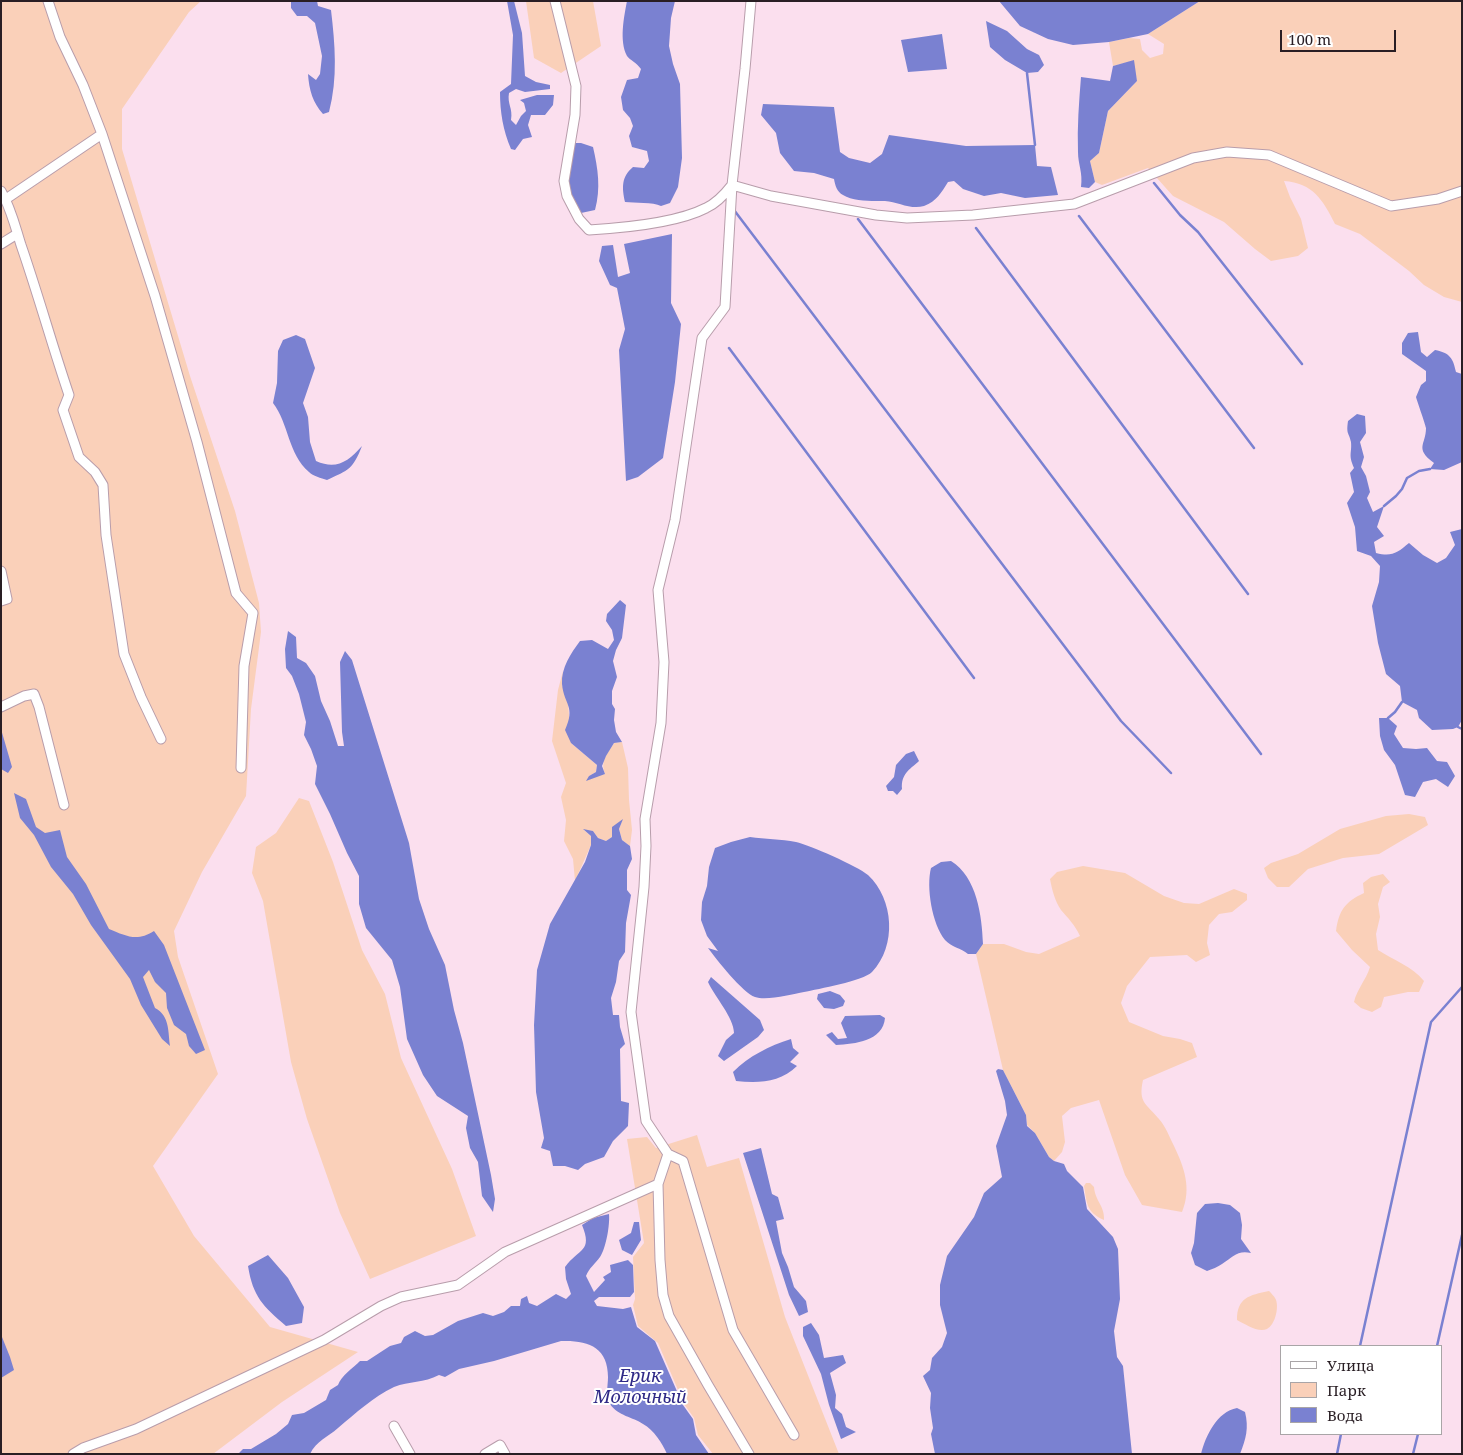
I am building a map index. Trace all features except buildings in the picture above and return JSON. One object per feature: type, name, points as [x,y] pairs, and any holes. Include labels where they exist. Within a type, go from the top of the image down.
[{"type":"street","points":[[48,1],[60,37],[83,85],[102,134],[155,296],[236,593],[253,613],[244,666],[241,768]]},
{"type":"street","points":[[555,1],[576,86],[574,115],[564,181],[567,196],[579,219],[589,230],[682,217],[708,208],[725,194],[732,185]]},
{"type":"street","points":[[751,1],[732,185],[725,306],[702,338],[675,520],[658,590],[664,662],[661,723],[645,819],[644,887],[631,1012],[646,1122],[668,1154],[683,1160],[732,1330],[794,1436]]},
{"type":"street","points":[[102,134],[4,195],[10,206],[17,234],[69,395],[63,410],[65,418],[79,457],[95,472],[102,485],[106,535],[124,654],[161,738]]},
{"type":"street","points":[[732,185],[771,196],[876,215],[907,218],[973,215],[1074,204],[1193,158],[1227,152],[1270,155],[1391,206],[1438,199],[1462,192]]},
{"type":"street","points":[[1,244],[17,234]]},
{"type":"street","points":[[1,571],[8,599],[1,601]]},
{"type":"street","points":[[1,707],[24,696],[34,694],[64,805]]},
{"type":"street","points":[[668,1154],[658,1184],[663,1295],[669,1316],[749,1454]]},
{"type":"street","points":[[73,1454],[83,1448],[136,1429],[315,1345],[381,1306],[400,1297],[458,1285],[505,1252],[658,1184]]},
{"type":"street","points":[[394,1426],[410,1454]]},
{"type":"street","points":[[485,1454],[500,1445],[505,1454]]},
{"type":"green space","points":[[1,1],[201,1],[189,12],[122,109],[122,149],[190,376],[235,511],[259,603],[261,632],[251,709],[246,796],[202,872],[174,931],[178,957],[218,1074],[153,1166],[194,1236],[270,1327],[358,1352],[282,1402],[213,1454],[1,1454]]},
{"type":"green space","points":[[526,1],[593,1],[601,46],[561,73],[534,58]]},
{"type":"green space","points":[[1200,1],[1462,1],[1462,302],[1444,297],[1424,285],[1409,271],[1360,234],[1335,224],[1316,194],[1303,185],[1294,182],[1284,181],[1301,219],[1308,248],[1298,256],[1271,261],[1224,222],[1173,196],[1148,168],[1102,185],[1095,182],[1090,161],[1099,153],[1108,111],[1137,81],[1133,61],[1113,66],[1109,42],[1129,38],[1140,39],[1142,50],[1150,58],[1163,54],[1164,44],[1148,34]]},
{"type":"green space","points":[[563,671],[562,685],[568,702],[571,743],[597,765],[596,772],[589,776],[605,774],[603,765],[607,754],[614,743],[622,742],[628,768],[632,830],[630,846],[622,840],[619,829],[622,821],[612,837],[606,841],[598,838],[593,831],[584,830],[591,836],[591,845],[575,881],[573,859],[564,841],[566,820],[561,797],[566,783],[552,741],[558,690]]},
{"type":"green space","points":[[299,798],[309,801],[333,862],[362,950],[385,994],[401,1058],[452,1169],[476,1236],[370,1279],[340,1213],[307,1119],[291,1062],[263,901],[252,873],[256,847],[276,833]]},
{"type":"green space","points":[[1409,814],[1425,817],[1428,825],[1379,854],[1343,858],[1308,869],[1289,887],[1277,887],[1268,878],[1264,868],[1271,863],[1298,854],[1340,829],[1386,816]]},
{"type":"green space","points":[[1083,866],[1125,873],[1164,896],[1184,903],[1199,904],[1234,889],[1247,894],[1247,900],[1232,912],[1219,914],[1209,925],[1207,943],[1210,955],[1196,962],[1187,955],[1150,957],[1127,986],[1121,1003],[1129,1022],[1163,1036],[1192,1043],[1197,1057],[1143,1080],[1142,1088],[1144,1102],[1166,1128],[1184,1170],[1186,1195],[1182,1212],[1142,1205],[1125,1175],[1099,1100],[1071,1108],[1062,1116],[1065,1142],[1062,1152],[1054,1161],[1049,1157],[1035,1133],[1027,1125],[1026,1115],[1003,1070],[976,954],[983,944],[1004,944],[1026,952],[1039,954],[1080,936],[1074,925],[1059,907],[1050,879],[1057,872]]},
{"type":"green space","points":[[1383,874],[1390,882],[1383,887],[1378,904],[1380,917],[1376,934],[1378,950],[1408,967],[1424,981],[1419,992],[1408,992],[1384,997],[1381,1007],[1372,1012],[1361,1008],[1354,1002],[1370,967],[1336,931],[1341,912],[1348,903],[1364,893],[1363,883],[1371,877]]},
{"type":"green space","points":[[697,1135],[707,1167],[739,1158],[785,1317],[839,1454],[713,1454],[698,1435],[694,1418],[684,1404],[658,1343],[638,1326],[633,1305],[635,1299],[633,1257],[644,1243],[627,1139],[647,1137],[656,1148]]},
{"type":"green space","points":[[1086,1183],[1090,1183],[1094,1187],[1103,1211],[1104,1220],[1094,1214],[1088,1206],[1084,1186]]},
{"type":"green space","points":[[1269,1291],[1277,1303],[1276,1316],[1270,1327],[1260,1330],[1237,1320],[1239,1307],[1242,1302],[1250,1296]]},
{"type":"water","points":[[291,1],[317,1],[318,6],[331,10],[335,74],[329,112],[323,114],[312,96],[308,74],[316,80],[320,74],[322,56],[315,23],[307,16],[297,16],[291,8]]},
{"type":"water","points":[[507,1],[514,1],[522,33],[525,76],[536,82],[550,85],[550,89],[525,92],[516,89],[509,93],[511,120],[516,125],[526,111],[524,103],[520,100],[537,95],[554,95],[553,105],[545,115],[531,115],[528,125],[532,137],[523,139],[515,150],[511,149],[506,135],[502,121],[500,99],[500,92],[511,84],[513,35]]},
{"type":"water","points":[[627,1],[675,1],[671,18],[669,46],[680,84],[682,158],[678,187],[670,203],[661,206],[649,203],[625,202],[624,197],[623,183],[626,175],[633,167],[644,168],[649,161],[647,151],[632,147],[629,136],[633,126],[630,118],[623,110],[621,97],[627,80],[638,78],[641,69],[627,56],[623,43]]},
{"type":"water","points":[[999,1],[1200,1],[1148,34],[1109,42],[1073,45],[1048,39],[1020,26]]},
{"type":"water","points":[[986,21],[1007,31],[1027,49],[1039,55],[1044,65],[1038,72],[1027,73],[1005,60],[990,47]]},
{"type":"water","points":[[942,34],[947,69],[908,72],[901,40]]},
{"type":"water","points":[[1134,60],[1137,81],[1108,111],[1099,153],[1090,161],[1095,182],[1089,188],[1081,187],[1078,157],[1078,114],[1081,77],[1110,81],[1113,66]]},
{"type":"water","points":[[763,104],[834,107],[840,152],[849,158],[870,163],[882,154],[889,135],[966,146],[1035,145],[1037,166],[1051,167],[1058,195],[1025,198],[1001,193],[984,196],[963,189],[954,181],[948,182],[932,202],[919,207],[885,201],[853,199],[839,192],[834,179],[814,173],[794,171],[780,153],[776,133],[761,115]]},
{"type":"water","points":[[573,143],[581,143],[593,147],[598,178],[595,210],[581,213],[570,195],[567,180]]},
{"type":"water","points":[[672,234],[671,303],[681,324],[675,382],[663,458],[638,477],[626,481],[619,350],[625,329],[617,288],[610,285],[599,261],[602,246],[613,245],[618,277],[630,273],[624,244]]},
{"type":"water","points":[[1418,332],[1421,352],[1427,357],[1435,350],[1444,353],[1454,363],[1456,372],[1462,374],[1462,462],[1444,470],[1430,469],[1434,463],[1424,454],[1422,446],[1426,428],[1416,397],[1421,385],[1426,381],[1426,371],[1402,354],[1402,343],[1408,333]]},
{"type":"water","points":[[296,335],[305,339],[315,368],[303,403],[308,417],[310,442],[316,461],[330,465],[341,463],[362,446],[356,460],[349,468],[327,480],[313,475],[302,465],[273,403],[277,383],[278,351],[283,340]]},
{"type":"water","points":[[1357,414],[1365,416],[1366,433],[1360,442],[1364,457],[1361,467],[1366,476],[1370,492],[1367,498],[1373,512],[1384,506],[1377,527],[1384,536],[1374,542],[1376,553],[1386,555],[1394,553],[1409,543],[1423,555],[1437,563],[1446,558],[1455,545],[1450,532],[1462,529],[1462,720],[1458,727],[1453,729],[1432,730],[1419,718],[1417,710],[1402,702],[1400,686],[1386,674],[1378,643],[1372,606],[1379,582],[1380,566],[1371,556],[1357,551],[1355,527],[1347,503],[1354,492],[1350,473],[1354,468],[1347,426],[1348,421]]},
{"type":"water","points":[[620,600],[626,605],[622,638],[613,661],[617,677],[612,691],[612,704],[615,709],[616,732],[622,742],[614,743],[606,756],[602,766],[605,774],[586,781],[589,776],[596,772],[597,765],[571,743],[565,730],[569,710],[563,691],[563,672],[570,656],[580,641],[592,640],[608,649],[614,640],[612,630],[606,621],[607,614]]},
{"type":"water","points":[[288,631],[296,637],[297,658],[306,663],[315,676],[321,701],[338,746],[344,746],[340,662],[345,651],[352,660],[409,843],[419,899],[429,929],[445,965],[491,1175],[495,1199],[493,1212],[482,1196],[478,1162],[470,1148],[466,1128],[468,1116],[437,1096],[423,1075],[407,1039],[400,987],[392,960],[366,928],[359,904],[359,876],[315,784],[317,766],[304,735],[306,722],[299,694],[292,676],[286,668],[285,649]]},
{"type":"water","points":[[1379,718],[1388,718],[1397,726],[1394,734],[1403,748],[1427,748],[1437,761],[1447,762],[1455,776],[1448,787],[1436,779],[1423,782],[1415,797],[1405,795],[1395,765],[1384,750],[1380,736]]},
{"type":"water","points":[[1,729],[12,767],[8,773],[1,769]]},
{"type":"water","points":[[914,751],[919,761],[904,776],[902,789],[897,795],[893,791],[888,791],[886,786],[894,777],[896,765],[906,754]]},
{"type":"water","points":[[14,793],[26,799],[36,827],[45,833],[60,830],[67,857],[86,884],[109,929],[132,937],[142,936],[154,931],[164,945],[205,1050],[196,1054],[189,1046],[186,1034],[174,1025],[167,1008],[166,993],[155,982],[149,970],[143,977],[155,1008],[160,1011],[166,1020],[170,1046],[162,1039],[141,1005],[130,979],[91,925],[73,894],[51,867],[34,835],[20,818]]},
{"type":"water","points":[[623,819],[619,829],[622,840],[630,846],[632,859],[627,870],[627,890],[631,895],[626,923],[625,952],[619,961],[616,982],[611,998],[613,1015],[619,1015],[625,1044],[620,1049],[621,1101],[629,1103],[628,1126],[613,1141],[604,1157],[585,1164],[578,1170],[565,1166],[553,1166],[550,1151],[541,1148],[544,1138],[536,1092],[534,1025],[537,970],[550,924],[585,862],[591,845],[591,836],[583,829],[593,831],[598,838],[606,841],[612,837],[612,827]]},
{"type":"water","points":[[750,837],[785,840],[803,844],[844,861],[868,875],[877,885],[883,897],[889,923],[886,949],[872,972],[860,979],[773,998],[755,997],[730,975],[708,948],[718,951],[707,936],[701,920],[702,902],[715,848]]},
{"type":"water","points":[[951,861],[967,877],[976,898],[983,944],[976,954],[968,954],[945,940],[940,933],[931,905],[929,885],[931,868],[941,862]]},
{"type":"water","points":[[711,977],[760,1020],[764,1030],[758,1037],[724,1061],[718,1056],[726,1040],[734,1033],[728,1014],[708,982]]},
{"type":"water","points":[[830,991],[840,995],[845,1001],[843,1006],[834,1009],[824,1008],[817,999],[818,994]]},
{"type":"water","points":[[880,1015],[885,1018],[883,1026],[879,1032],[867,1040],[836,1045],[826,1035],[832,1032],[838,1039],[847,1038],[841,1023],[845,1016]]},
{"type":"water","points":[[791,1039],[793,1048],[799,1053],[790,1062],[797,1066],[790,1072],[768,1081],[736,1081],[733,1072],[746,1061],[767,1048]]},
{"type":"water","points":[[998,1069],[1003,1070],[1026,1115],[1027,1126],[1035,1133],[1049,1157],[1054,1161],[1064,1164],[1067,1171],[1083,1187],[1087,1209],[1113,1237],[1118,1249],[1120,1299],[1114,1331],[1117,1357],[1123,1366],[1132,1454],[935,1454],[931,1434],[933,1428],[930,1408],[931,1393],[923,1376],[930,1370],[932,1358],[942,1347],[947,1333],[940,1305],[940,1285],[947,1256],[974,1217],[984,1193],[1002,1177],[996,1146],[1007,1115],[996,1071]]},
{"type":"water","points":[[761,1148],[772,1194],[778,1197],[784,1219],[776,1221],[782,1253],[794,1287],[806,1301],[808,1312],[799,1316],[789,1295],[743,1153]]},
{"type":"water","points":[[1218,1203],[1230,1205],[1240,1213],[1242,1225],[1241,1239],[1251,1253],[1239,1253],[1219,1266],[1207,1271],[1195,1265],[1191,1253],[1197,1213],[1205,1204]]},
{"type":"water","name":"Ерик Молочный","points":[[609,1214],[604,1248],[600,1257],[590,1268],[586,1276],[594,1292],[605,1280],[603,1277],[611,1272],[610,1265],[628,1260],[633,1265],[634,1292],[630,1297],[599,1297],[594,1301],[597,1306],[623,1309],[631,1307],[637,1327],[655,1341],[683,1405],[693,1419],[696,1435],[709,1454],[667,1454],[651,1430],[617,1411],[608,1401],[607,1367],[600,1352],[588,1344],[561,1341],[494,1361],[459,1369],[445,1377],[439,1375],[394,1387],[365,1406],[319,1442],[310,1454],[238,1454],[243,1449],[251,1449],[276,1434],[288,1424],[292,1415],[304,1413],[326,1400],[330,1390],[338,1385],[344,1375],[360,1361],[367,1361],[390,1346],[401,1343],[404,1337],[415,1331],[425,1336],[433,1335],[458,1321],[483,1313],[493,1316],[504,1312],[511,1306],[520,1306],[521,1299],[527,1296],[529,1303],[537,1306],[556,1294],[566,1299],[571,1294],[566,1279],[565,1267],[585,1245],[586,1240],[582,1225],[593,1218]]},
{"type":"water","points":[[634,1222],[639,1222],[641,1240],[632,1255],[622,1250],[619,1240],[631,1233]]},
{"type":"water","points":[[268,1255],[288,1278],[304,1307],[302,1323],[286,1326],[271,1313],[256,1293],[248,1266]]},
{"type":"water","points":[[1,1323],[2,1337],[14,1370],[1,1378]]},
{"type":"water","points":[[811,1323],[819,1335],[824,1358],[843,1355],[846,1363],[830,1373],[836,1395],[835,1408],[842,1414],[846,1427],[856,1432],[841,1439],[821,1374],[803,1336],[803,1327]]},
{"type":"water","points":[[1237,1408],[1245,1412],[1247,1423],[1240,1454],[1201,1454],[1213,1425],[1224,1414]]},
{"type":"waterway","points":[[1027,73],[1035,145]]},
{"type":"waterway","points":[[1154,183],[1180,215],[1198,232],[1302,364]]},
{"type":"waterway","points":[[734,210],[1121,721],[1171,773]]},
{"type":"waterway","points":[[1079,216],[1254,448]]},
{"type":"waterway","points":[[858,219],[1261,754]]},
{"type":"waterway","points":[[976,228],[1248,594]]},
{"type":"waterway","points":[[729,348],[974,678]]},
{"type":"waterway","points":[[1384,506],[1402,489],[1407,478],[1419,471],[1430,469]]},
{"type":"waterway","points":[[1388,718],[1402,702]]},
{"type":"waterway","points":[[1458,727],[1462,729]]},
{"type":"waterway","points":[[1360,1345],[1431,1022],[1462,987]]},
{"type":"waterway","points":[[1437,1345],[1462,1235]]},
{"type":"waterway","points":[[1337,1454],[1341,1435]]},
{"type":"waterway","points":[[1413,1454],[1418,1435]]}]
